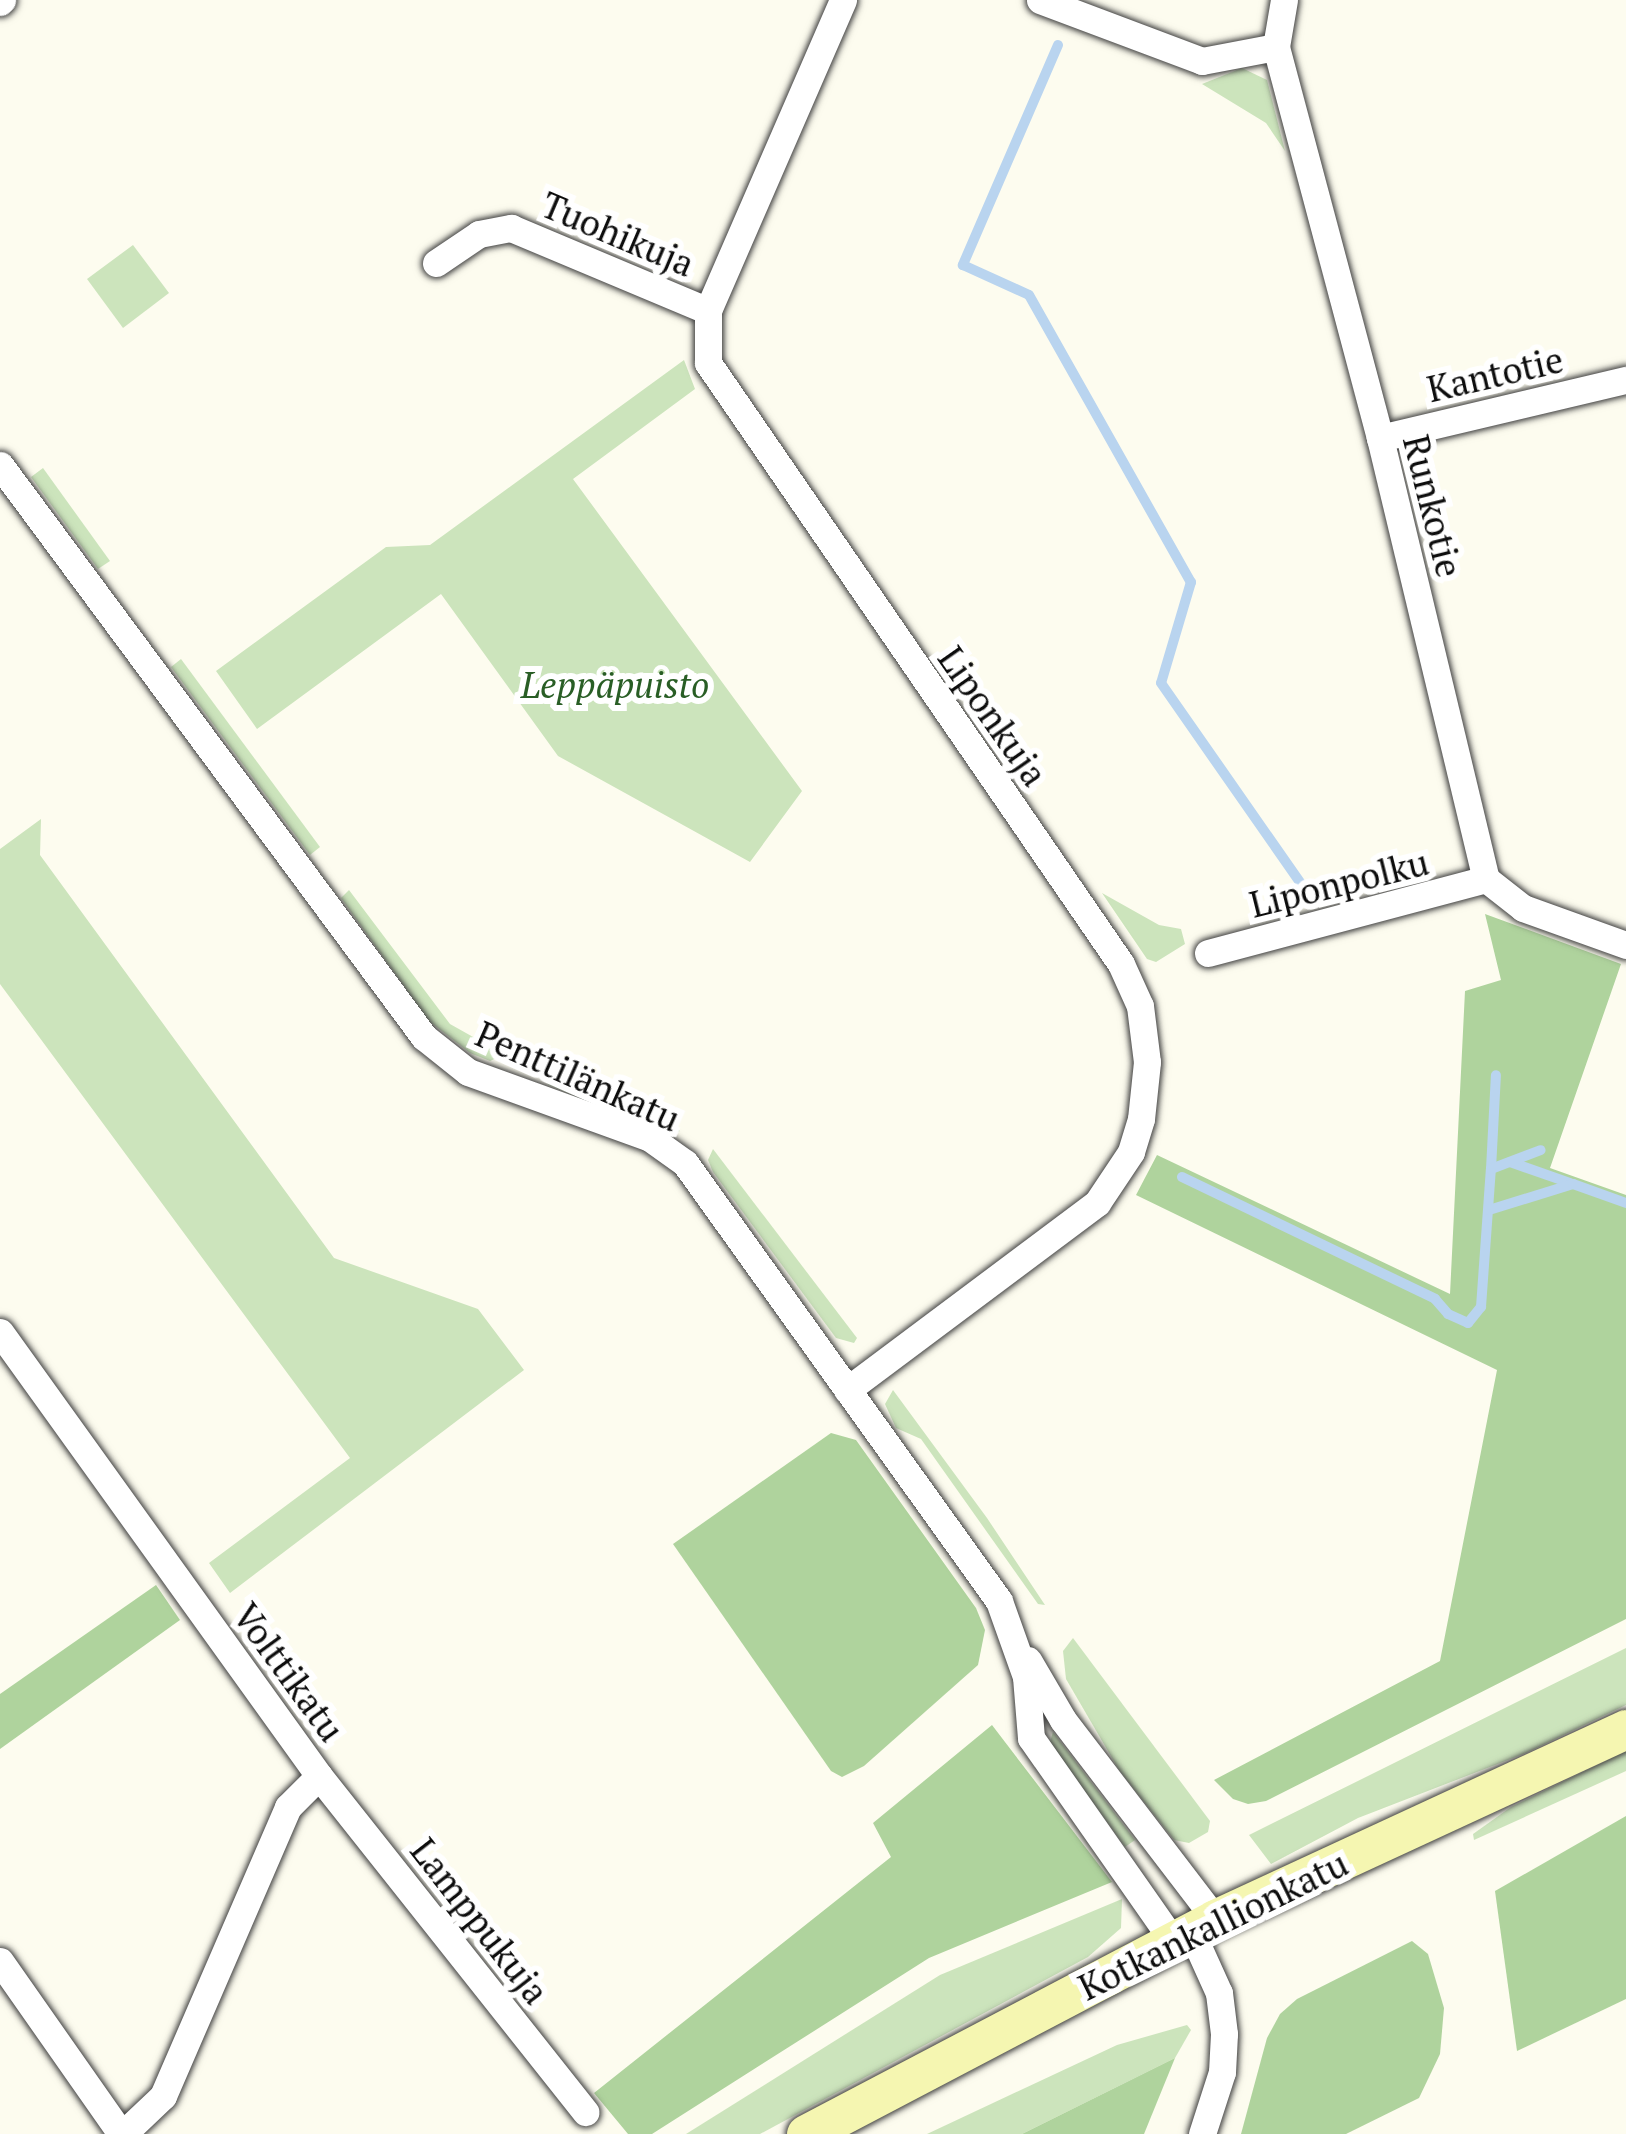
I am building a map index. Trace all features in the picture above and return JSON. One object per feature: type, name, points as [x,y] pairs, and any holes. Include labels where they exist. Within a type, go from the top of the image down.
[{"type":"street","name":"Liponkuja","points":[[843,0],[708,311],[706,351],[718,382],[1121,964],[1140,1006],[1145,1034],[1141,1119],[1131,1152],[1097,1203],[848,1390]]},
{"type":"street","points":[[1040,0],[1202,62],[1276,46]]},
{"type":"street","name":"Runkotie","points":[[1284,0],[1276,46],[1380,438],[1486,879]]},
{"type":"street","name":"Tuohikuja","points":[[436,263],[479,234],[511,228],[708,311]]},
{"type":"street","name":"Kantotie","points":[[1380,438],[1626,380]]},
{"type":"street","name":"Penttilänkatu","points":[[0,466],[424,1037],[468,1072],[650,1138],[685,1163],[999,1600],[1023,1664],[1031,1738],[1193,1930]]},
{"type":"street","points":[[1486,879],[1523,908],[1626,945]]},
{"type":"street","name":"Liponpolku","points":[[1208,953],[1486,879]]},
{"type":"street","name":"Volttikatu","points":[[0,1332],[319,1775],[288,1808],[163,2096],[122,2134],[0,1961]]},
{"type":"street","name":"Penttilänkatu","points":[[1023,1664],[1193,1930]]},
{"type":"street","name":"Kotkankallionkatu","points":[[806,2134],[1193,1930],[1626,1729]]},
{"type":"street","name":"Lamppukuja","points":[[319,1775],[586,2112]]},
{"type":"street","points":[[1193,1930],[1219,1993],[1224,2034],[1222,2072],[1202,2134]]},
{"type":"green space","points":[[1242,68],[1267,80],[1285,151],[1266,123],[1202,84]]},
{"type":"green space","points":[[133,245],[169,293],[123,328],[87,279]]},
{"type":"green space","name":"Leppäpuisto","points":[[684,360],[695,389],[573,479],[802,791],[750,862],[558,756],[441,594],[257,729],[216,671],[386,547],[430,545]]},
{"type":"green space","points":[[43,468],[110,561],[98,569],[31,477]]},
{"type":"green space","points":[[181,659],[320,847],[310,855],[171,667]]},
{"type":"green space","points":[[41,819],[40,855],[334,1258],[478,1309],[524,1370],[230,1593],[209,1563],[350,1458],[0,984],[0,849]]},
{"type":"green space","points":[[349,890],[450,1024],[498,1051],[497,1058],[490,1061],[470,1053],[429,1021],[341,898]]},
{"type":"green space","points":[[1102,893],[1159,925],[1181,929],[1185,944],[1156,962],[1147,959]]},
{"type":"green space","points":[[1485,914],[1621,964],[1550,1168],[1626,1195],[1626,1619],[1266,1801],[1248,1804],[1233,1799],[1214,1780],[1440,1661],[1497,1370],[1136,1195],[1157,1155],[1450,1294],[1465,991],[1501,980]]},
{"type":"green space","points":[[543,1069],[660,1114],[680,1131],[667,1136],[549,1085],[542,1078]]},
{"type":"green space","points":[[713,1149],[857,1338],[854,1343],[836,1338],[713,1172],[708,1160]]},
{"type":"green space","points":[[893,1390],[1045,1605],[1038,1604],[921,1439],[896,1428],[885,1404]]},
{"type":"green space","points":[[831,1433],[856,1440],[976,1608],[985,1630],[978,1665],[864,1766],[842,1777],[831,1771],[673,1544]]},
{"type":"green space","points":[[156,1585],[180,1620],[0,1749],[0,1694]]},
{"type":"green space","points":[[1073,1638],[1210,1821],[1208,1832],[1189,1843],[1174,1840],[1119,1770],[1066,1679],[1063,1651]]},
{"type":"green space","points":[[1626,1648],[1626,1705],[1526,1753],[1358,1818],[1271,1864],[1249,1835]]},
{"type":"green space","points":[[992,1725],[1112,1882],[929,1958],[652,2134],[628,2134],[594,2093],[891,1857],[873,1823]]},
{"type":"green space","points":[[1053,1732],[1135,1840],[1125,1847],[1050,1742]]},
{"type":"green space","points":[[1626,1751],[1626,1771],[1474,1840],[1473,1834],[1511,1807]]},
{"type":"green space","points":[[1626,1816],[1626,1999],[1517,2051],[1495,1891]]},
{"type":"green space","points":[[1122,1899],[1121,1928],[1088,1957],[760,2134],[686,2134],[940,1975]]},
{"type":"green space","points":[[1412,1941],[1428,1954],[1444,2008],[1440,2054],[1419,2098],[1346,2134],[1241,2134],[1267,2038],[1280,2014],[1297,1999]]},
{"type":"green space","points":[[1187,2025],[1191,2030],[1175,2058],[1022,2134],[927,2134],[1117,2045]]},
{"type":"green space","points":[[1175,2058],[1144,2134],[1022,2134]]},
{"type":"waterway","points":[[1058,45],[963,265],[1029,295],[1191,582],[1161,683],[1309,895]]},
{"type":"waterway","points":[[1491,1169],[1496,1075]]},
{"type":"waterway","points":[[1182,1177],[1435,1299],[1448,1314],[1468,1323],[1481,1307],[1491,1169],[1541,1150]]},
{"type":"waterway","points":[[1510,1162],[1570,1183]]},
{"type":"waterway","points":[[1489,1210],[1573,1184],[1626,1203]]}]
